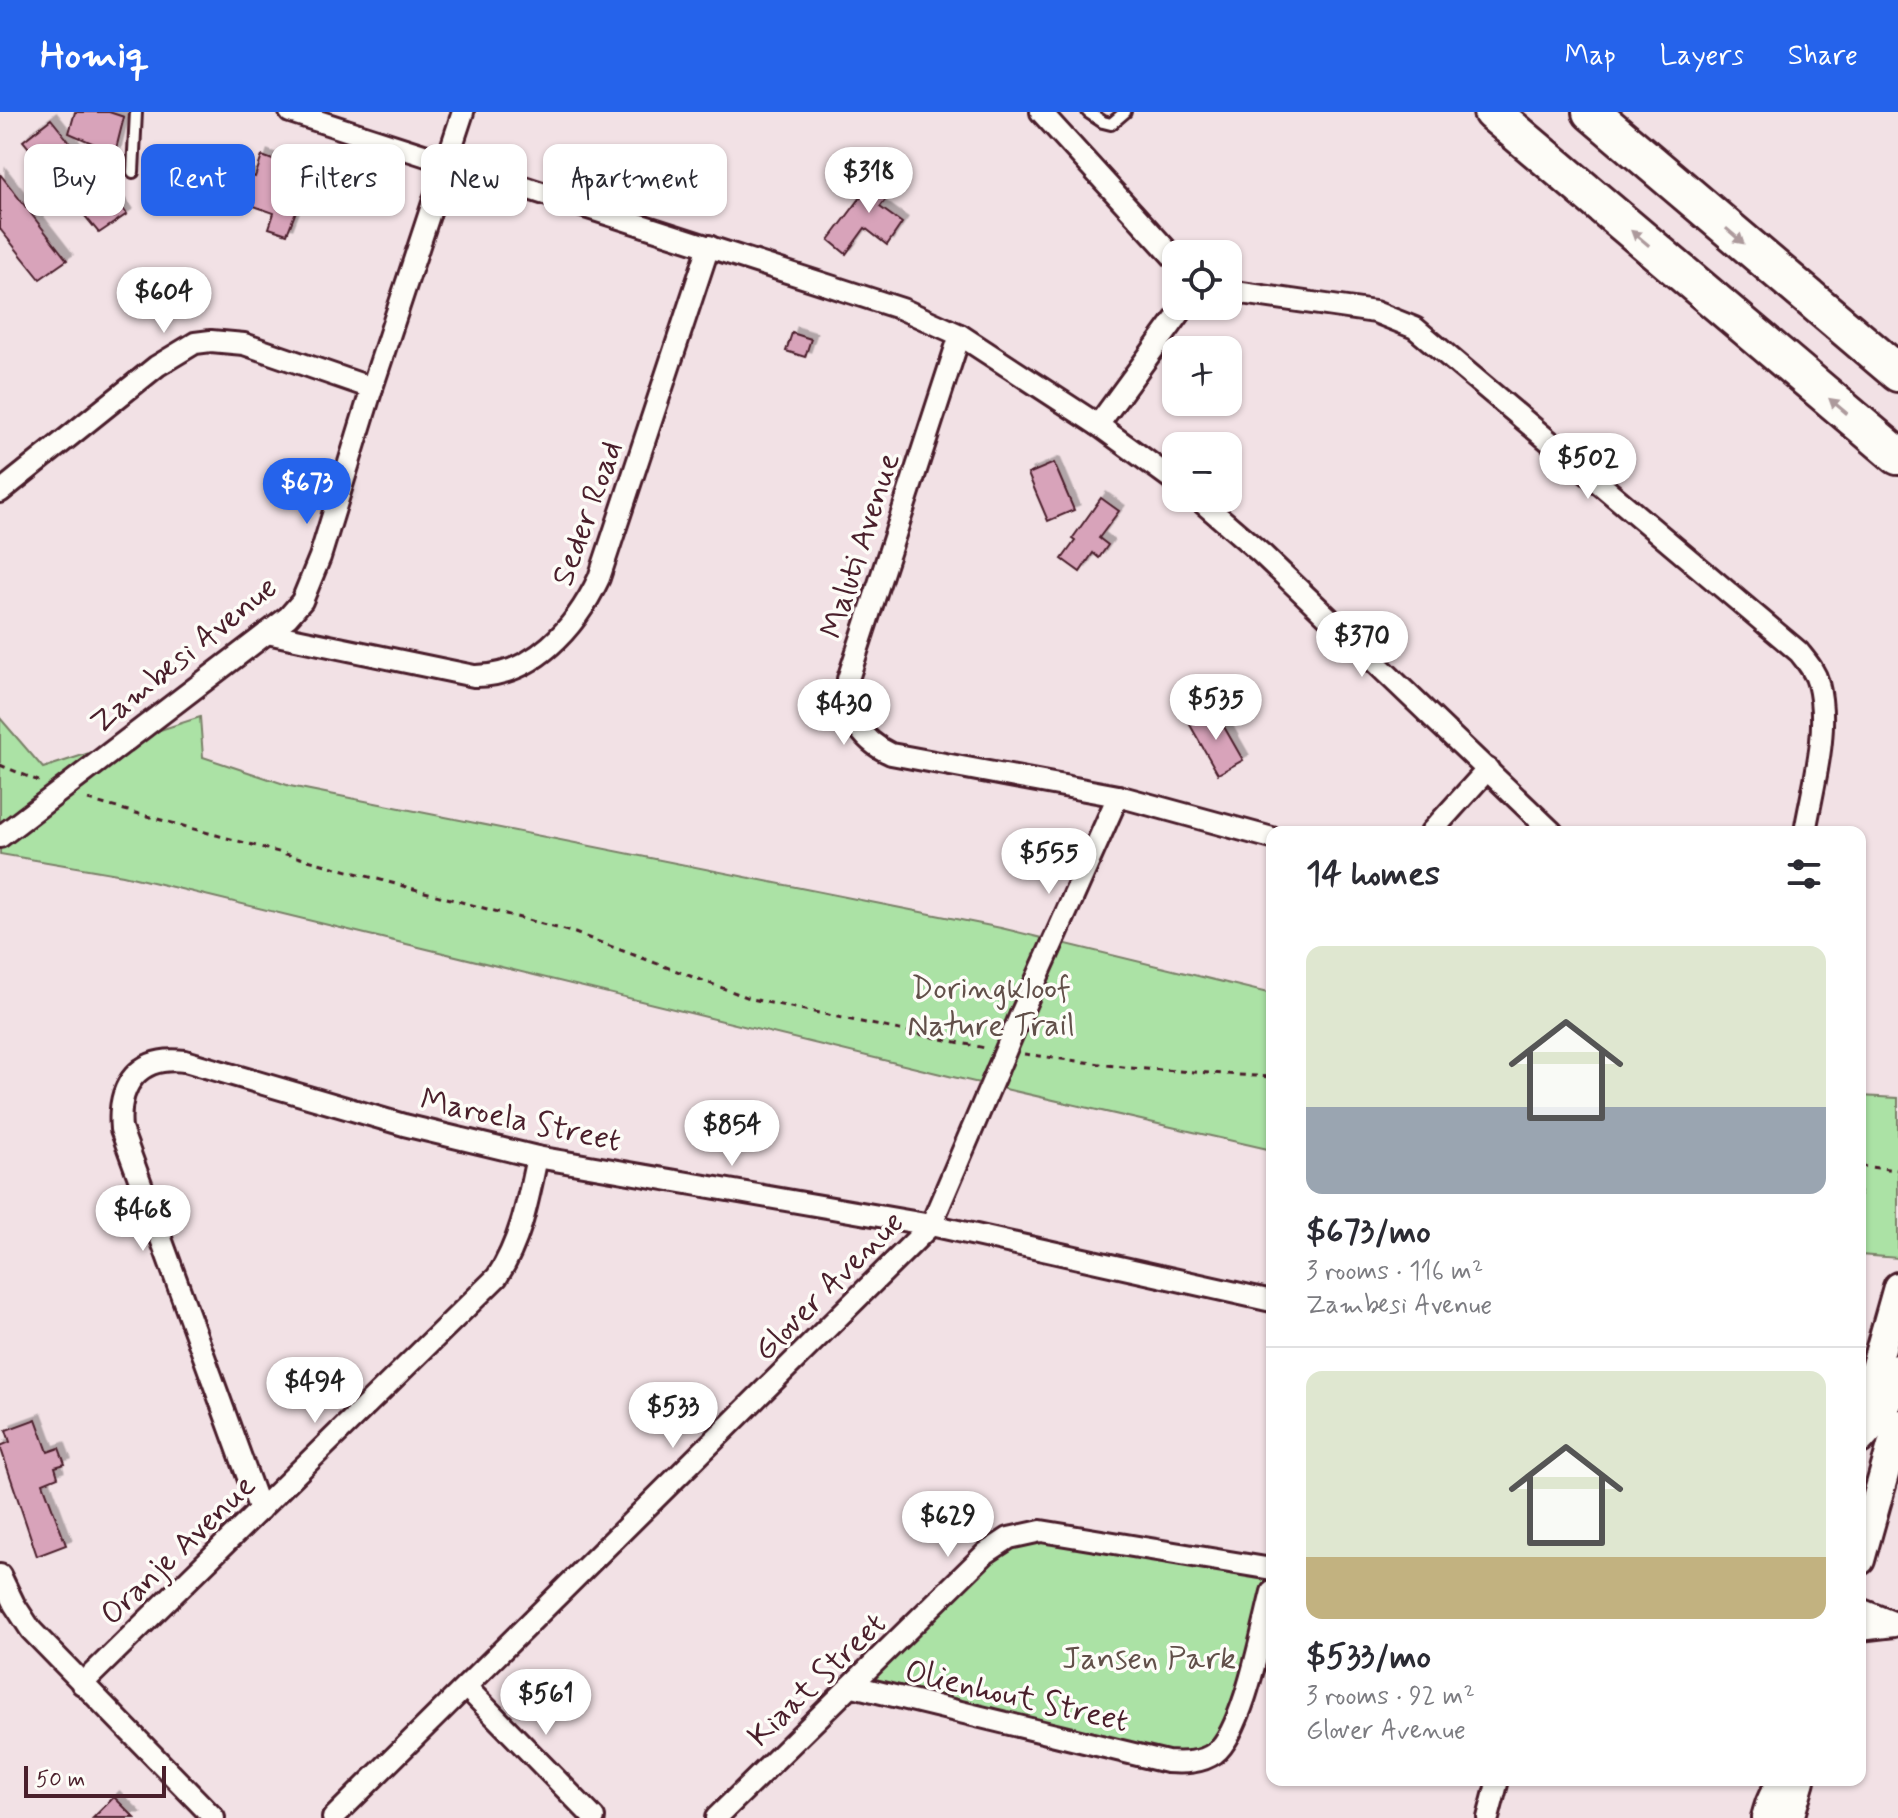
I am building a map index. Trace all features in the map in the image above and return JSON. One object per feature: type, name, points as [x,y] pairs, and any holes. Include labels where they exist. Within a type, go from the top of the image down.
[{"type":"highway","points":[[1492,112],[1898,456]]},
{"type":"highway","points":[[1591,112],[1898,373]]},
{"type":"main road","points":[[1866,1401],[1898,1287]]},
{"type":"main road","points":[[1866,1432],[1883,1413],[1898,1369]]},
{"type":"main road","points":[[1866,1539],[1898,1424]]},
{"type":"main road","points":[[1750,1818],[1759,1786]]},
{"type":"main road","points":[[1766,1818],[1775,1792],[1784,1786]]},
{"type":"main road","points":[[1789,1818],[1799,1786]]},
{"type":"street","points":[[290,112],[421,155]]},
{"type":"street","name":"Zambesi Avenue","points":[[452,144],[463,112]]},
{"type":"street","points":[[1041,112],[1162,245]]},
{"type":"street","points":[[527,189],[902,309],[960,335],[1098,425],[1162,472]]},
{"type":"street","name":"Zambesi Avenue","points":[[0,837],[288,617],[302,601],[320,557],[429,216]]},
{"type":"street","name":"Seder Road","points":[[267,633],[490,677],[522,666],[547,648],[581,612],[599,578],[709,246]]},
{"type":"street","points":[[1242,293],[1375,312],[1415,328],[1799,652],[1812,668],[1821,702],[1820,740],[1806,826]]},
{"type":"street","points":[[1098,425],[1175,320]]},
{"type":"street","name":"Maluti Avenue","points":[[960,335],[848,679],[847,699],[861,734],[875,747],[891,754],[1118,796],[1266,836]]},
{"type":"street","points":[[0,492],[157,366],[195,343],[244,344],[372,388]]},
{"type":"street","points":[[1213,512],[1262,554],[1546,826]]},
{"type":"street","points":[[1436,826],[1488,769]]},
{"type":"street","name":"Glover Avenue","points":[[333,1818],[931,1225],[1118,796]]},
{"type":"street","name":"Maroela Street","points":[[260,1510],[121,1129],[122,1099],[131,1078],[158,1061],[185,1061],[404,1125],[537,1157],[931,1225],[1266,1300]]},
{"type":"street","name":"Oranje Avenue","points":[[82,1684],[497,1277],[509,1258],[524,1217],[537,1157]]},
{"type":"street","points":[[1866,1447],[1890,1453]]},
{"type":"street","name":"Kiaat Street","points":[[716,1818],[1000,1542],[1041,1531],[1266,1568]]},
{"type":"street","points":[[0,1575],[31,1630],[214,1818]]},
{"type":"street","points":[[1866,1612],[1898,1625]]},
{"type":"street","name":"Olienhout Street","points":[[853,1686],[1167,1762],[1195,1762],[1207,1758],[1235,1727],[1266,1614]]},
{"type":"street","points":[[1866,1629],[1898,1625]]},
{"type":"street","points":[[466,1687],[594,1818]]},
{"type":"street","points":[[1488,1818],[1496,1786]]},
{"type":"lane","points":[[133,172],[136,112]]},
{"type":"lane","points":[[1088,112],[1111,124],[1125,112]]},
{"type":"path","points":[[0,765],[42,783]]},
{"type":"path","points":[[88,800],[575,933],[752,999],[993,1049]]},
{"type":"path","points":[[1023,1054],[1131,1068],[1266,1077]]},
{"type":"path","points":[[1866,1167],[1898,1170]]},
{"type":"green space","name":"Doringkloof Nature Trail","points":[[200,717],[203,757],[290,786],[1001,928],[1266,993],[1266,1149],[953,1077],[123,875],[0,854],[0,718],[43,768]]},
{"type":"green space","points":[[1866,1096],[1898,1098],[1898,1258],[1866,1255]]},
{"type":"green space","name":"Jansen Park","points":[[1044,1536],[1266,1575],[1266,1604],[1240,1728],[1211,1762],[865,1683],[1005,1544]]},
{"type":"building","points":[[75,112],[109,112],[124,117],[117,144],[94,144],[69,133]]},
{"type":"building","points":[[51,119],[71,144],[25,144],[23,141]]},
{"type":"building","points":[[262,156],[271,159],[271,212],[255,206],[255,177]]},
{"type":"building","points":[[882,169],[899,182],[880,207],[902,223],[887,245],[865,228],[846,254],[829,240]]},
{"type":"building","points":[[0,174],[24,205],[24,216],[33,216],[67,260],[40,279],[0,229]]},
{"type":"building","points":[[85,216],[124,216],[99,233]]},
{"type":"building","points":[[273,216],[294,216],[287,234],[269,228]]},
{"type":"building","points":[[792,333],[811,339],[805,357],[786,351]]},
{"type":"building","points":[[1054,463],[1074,510],[1048,521],[1028,474]]},
{"type":"building","points":[[1101,498],[1119,511],[1099,538],[1108,545],[1099,558],[1093,553],[1080,572],[1062,559]]},
{"type":"building","points":[[1215,711],[1243,760],[1218,774],[1190,725]]},
{"type":"building","points":[[36,1419],[48,1452],[59,1448],[65,1464],[55,1467],[58,1477],[43,1483],[66,1545],[37,1556],[0,1446],[10,1442],[6,1430]]},
{"type":"building","points":[[114,1797],[135,1818],[93,1818]]}]
